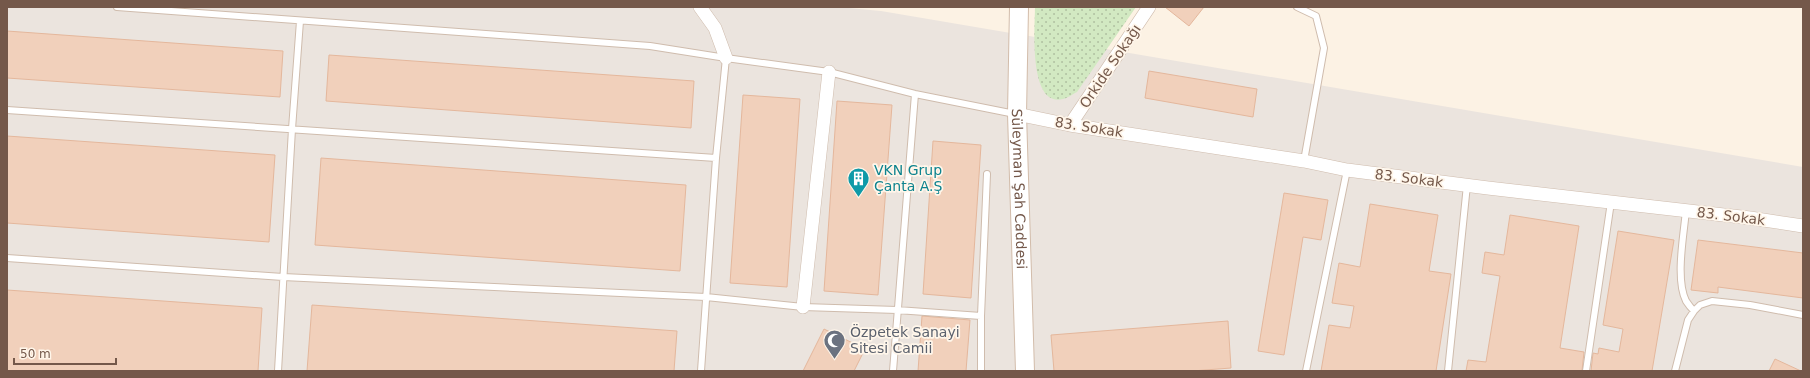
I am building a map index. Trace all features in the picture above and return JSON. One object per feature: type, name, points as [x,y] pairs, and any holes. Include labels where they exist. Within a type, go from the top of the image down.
[{"type":"main road","name":"Süleyman Şah Caddesi","points":[[1019,7],[1017,114],[1025,371]]},
{"type":"street","points":[[700,7],[715,28],[726,58]]},
{"type":"street","name":"Orkide Sokağı","points":[[1070,125],[1149,7]]},
{"type":"street","points":[[803,307],[829,72]]},
{"type":"street","name":"83. Sokak","points":[[1017,114],[1070,125],[1304,161],[1347,170],[1686,210],[1803,226]]},
{"type":"lane","points":[[117,7],[650,46],[829,72],[915,94],[1017,114]]},
{"type":"lane","points":[[1297,7],[1316,16],[1324,48],[1304,161]]},
{"type":"lane","points":[[278,371],[300,21]]},
{"type":"lane","points":[[701,371],[716,158],[726,58]]},
{"type":"lane","points":[[893,371],[915,94]]},
{"type":"lane","points":[[7,110],[716,158]]},
{"type":"lane","points":[[1306,371],[1347,170]]},
{"type":"lane","points":[[981,371],[981,316],[987,174]]},
{"type":"lane","points":[[1448,371],[1467,185]]},
{"type":"lane","points":[[1586,371],[1611,202]]},
{"type":"lane","points":[[1686,210],[1681,273],[1686,301],[1694,310]]},
{"type":"lane","points":[[7,258],[283,277],[706,297],[803,307],[897,310],[981,316]]},
{"type":"lane","points":[[1675,371],[1688,320],[1694,310],[1700,305],[1712,301],[1750,305],[1803,315]]},
{"type":"shaded area","points":[[7,7],[838,7],[881,11],[1803,167],[1803,371],[7,371]]},
{"type":"green space","points":[[1035,7],[1136,7],[1077,92],[1063,99],[1052,98],[1044,91],[1039,79],[1036,64],[1034,31]]},
{"type":"building","points":[[1165,7],[1204,7],[1189,26]]},
{"type":"building","points":[[7,31],[283,51],[280,97],[7,78]]},
{"type":"building","points":[[329,55],[694,81],[691,128],[326,101]]},
{"type":"building","points":[[1149,71],[1257,89],[1253,117],[1145,98]]},
{"type":"building","points":[[743,95],[800,99],[787,287],[730,283]]},
{"type":"building","name":"VKN Grup Çanta A.Ş","points":[[837,101],[892,105],[878,295],[824,291]]},
{"type":"building","points":[[7,136],[275,155],[269,242],[7,223]]},
{"type":"building","points":[[933,141],[981,145],[971,298],[923,294]]},
{"type":"building","points":[[321,158],[686,185],[680,271],[315,245]]},
{"type":"building","points":[[1284,193],[1328,200],[1321,240],[1303,237],[1284,355],[1258,351]]},
{"type":"building","points":[[1370,204],[1438,215],[1429,271],[1451,274],[1436,371],[1321,371],[1329,325],[1350,328],[1354,306],[1332,303],[1339,263],[1360,267]]},
{"type":"building","points":[[1510,215],[1579,226],[1560,348],[1584,352],[1582,371],[1466,371],[1468,360],[1486,362],[1500,276],[1482,273],[1485,252],[1504,255]]},
{"type":"building","points":[[1618,231],[1674,240],[1652,371],[1591,371],[1593,353],[1598,354],[1599,348],[1619,352],[1623,329],[1603,325]]},
{"type":"building","points":[[1698,240],[1803,253],[1803,298],[1718,287],[1718,293],[1691,290]]},
{"type":"building","points":[[7,290],[262,308],[258,371],[7,371]]},
{"type":"building","points":[[312,305],[677,331],[674,371],[307,371]]},
{"type":"building","points":[[922,316],[970,320],[966,371],[918,371]]},
{"type":"building","points":[[1228,321],[1231,368],[1192,371],[1054,371],[1051,335]]},
{"type":"building","name":"Özpetek Sanayi Sitesi Camii","points":[[824,329],[865,349],[854,371],[803,371]]},
{"type":"building","points":[[1775,359],[1801,371],[1769,371]]},
{"type":"place","name":"VKN Grup Çanta A.Ş","points":[[858,198]]},
{"type":"place","name":"Özpetek Sanayi Sitesi Camii","points":[[834,360]]}]
